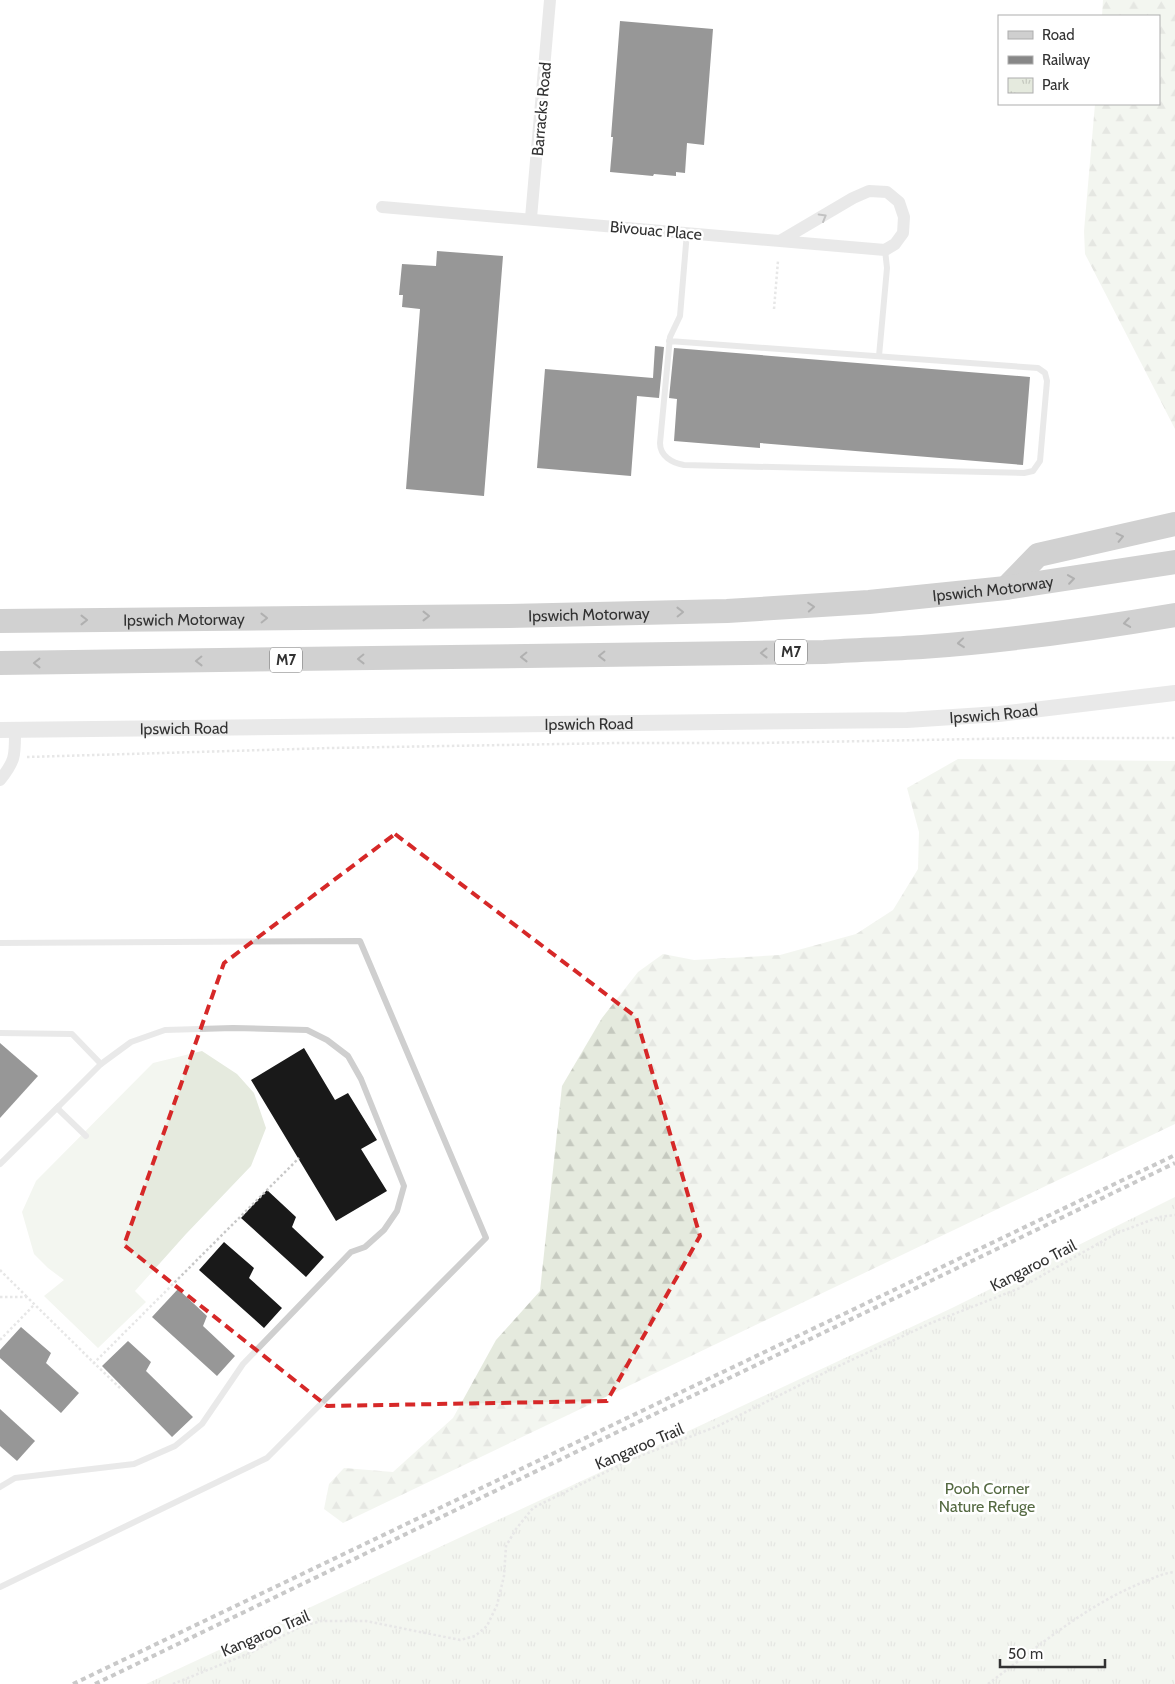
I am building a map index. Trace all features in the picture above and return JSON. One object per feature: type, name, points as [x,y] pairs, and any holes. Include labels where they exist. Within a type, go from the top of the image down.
[{"type":"highway","points":[[1006,588],[1038,555],[1175,524]]},
{"type":"highway","name":"Ipswich Motorway","points":[[0,621],[509,616],[727,611],[869,602],[1006,588],[1175,562]]},
{"type":"highway","name":"M7","points":[[0,663],[824,652],[923,647],[1010,638],[1175,616]]},
{"type":"street","name":"Barracks Road","points":[[531,218],[550,0]]},
{"type":"street","points":[[780,241],[852,198],[869,191],[887,192],[899,202],[904,217],[903,233],[895,244],[885,250]]},
{"type":"street","name":"Bivouac Place","points":[[382,207],[531,218],[885,250]]},
{"type":"street","name":"Ipswich Road","points":[[8,730],[907,720],[999,714],[1175,693]]},
{"type":"street","points":[[0,780],[9,769],[15,757],[8,730]]},
{"type":"lane","points":[[670,341],[1031,366],[1040,369],[1045,374],[1047,381],[1040,458],[1037,467],[1031,472],[1024,473],[676,464],[667,458],[660,448],[670,341],[680,316],[687,232]]},
{"type":"lane","points":[[879,356],[886,268],[885,250]]},
{"type":"lane","points":[[0,943],[360,941],[486,1238],[267,1458],[0,1587]]},
{"type":"lane","points":[[0,1164],[101,1064],[131,1042],[165,1030],[233,1028],[307,1030],[327,1040],[348,1056],[361,1079],[404,1186],[396,1211],[384,1230],[365,1247],[351,1252],[243,1364],[202,1424],[175,1446],[134,1464],[16,1478],[0,1487]]},
{"type":"lane","points":[[0,1033],[72,1034],[101,1064]]},
{"type":"lane","points":[[59,1106],[57,1108],[86,1136]]},
{"type":"path","points":[[774,309],[778,262]]},
{"type":"path","points":[[37,758],[350,748],[609,743],[1175,738]]},
{"type":"path","points":[[94,1363],[298,1158]]},
{"type":"path","name":"Kangaroo Trail","points":[[173,1684],[252,1652],[300,1628],[321,1621],[366,1621],[460,1640],[475,1636],[487,1626],[497,1605],[504,1576],[506,1546],[516,1529],[533,1508],[632,1459],[718,1426],[830,1370],[931,1323],[1020,1288],[1117,1233],[1159,1217],[1175,1215]]},
{"type":"path","points":[[0,1270],[120,1388]]},
{"type":"path","points":[[0,1297],[27,1297]]},
{"type":"path","points":[[0,1340],[34,1305]]},
{"type":"path","points":[[988,1684],[1087,1611],[1132,1586],[1166,1573],[1175,1572]]},
{"type":"highlighted area","points":[[395,834],[636,1017],[700,1236],[607,1401],[327,1406],[124,1245],[224,963]]},
{"type":"green space","points":[[1103,0],[1175,0],[1175,429],[1085,254],[1084,231],[1095,105],[1160,105],[1160,15],[1102,15]]},
{"type":"green space","points":[[958,759],[1175,761],[1175,1124],[343,1523],[324,1509],[329,1484],[344,1468],[393,1472],[453,1418],[496,1340],[540,1291],[562,1086],[602,1018],[638,972],[663,954],[694,960],[780,955],[856,934],[893,910],[918,869],[919,832],[907,788]]},
{"type":"green space","points":[[202,1051],[237,1074],[254,1093],[266,1128],[251,1166],[135,1291],[146,1302],[98,1348],[44,1296],[64,1280],[34,1254],[22,1212],[36,1181],[153,1063]]},
{"type":"green space","name":"Pooh Corner Nature Refuge","points":[[1175,1197],[1175,1684],[146,1684],[952,1308]]},
{"type":"building","points":[[620,21],[713,29],[704,145],[687,143],[685,173],[676,172],[676,176],[654,174],[653,176],[610,172]]},
{"type":"building","points":[[437,251],[503,256],[484,496],[406,489],[420,309],[402,307],[403,295],[399,295],[402,264],[436,266]]},
{"type":"building","points":[[655,346],[664,347],[659,398],[637,396],[631,476],[537,468],[545,369],[653,378]]},
{"type":"building","points":[[674,348],[1030,377],[1023,465],[760,443],[760,448],[674,441],[677,399],[669,398]]},
{"type":"building","points":[[0,1043],[38,1076],[0,1118]]},
{"type":"building","points":[[304,1048],[335,1100],[348,1093],[377,1140],[361,1149],[387,1191],[336,1221],[251,1080]]},
{"type":"building","points":[[267,1190],[296,1217],[292,1227],[324,1257],[306,1277],[241,1218]]},
{"type":"building","points":[[224,1242],[254,1268],[249,1278],[282,1308],[264,1328],[199,1270]]},
{"type":"building","points":[[178,1289],[207,1316],[203,1326],[235,1356],[217,1376],[152,1317]]},
{"type":"building","points":[[21,1327],[51,1353],[46,1363],[79,1393],[61,1413],[0,1358],[0,1350]]},
{"type":"building","points":[[128,1341],[151,1362],[146,1371],[193,1417],[172,1437],[102,1366]]},
{"type":"building","points":[[0,1409],[35,1441],[17,1461],[0,1446]]},
{"type":"railway","points":[[73,1684],[1175,1155]]},
{"type":"railway","points":[[95,1684],[1175,1163]]}]
